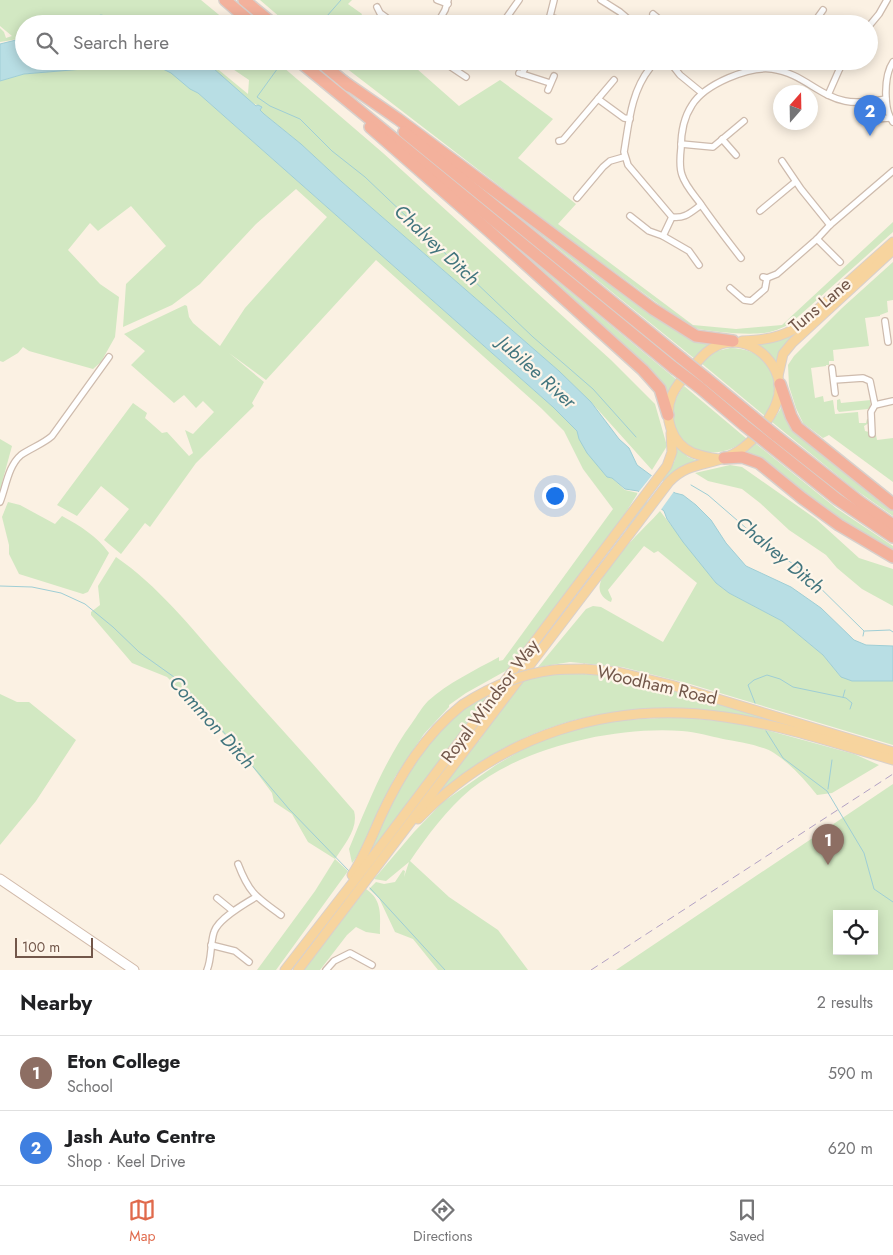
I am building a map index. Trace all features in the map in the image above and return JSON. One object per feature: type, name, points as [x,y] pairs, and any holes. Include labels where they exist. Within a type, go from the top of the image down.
[{"type":"highway","points":[[225,0],[242,15]]},
{"type":"highway","points":[[244,0],[262,15]]},
{"type":"highway","points":[[310,70],[772,439],[893,525]]},
{"type":"highway","points":[[330,70],[612,303],[678,363]]},
{"type":"highway","points":[[343,81],[398,119],[686,331],[701,338],[734,341]]},
{"type":"highway","points":[[325,83],[356,115],[489,231],[643,370],[660,389],[669,420]]},
{"type":"highway","points":[[779,380],[789,411],[797,427],[893,504]]},
{"type":"highway","points":[[772,439],[848,507],[893,537]]},
{"type":"highway","points":[[722,459],[742,457],[758,463],[839,525],[893,557]]},
{"type":"main road","name":"Tuns Lane","points":[[734,341],[773,338],[791,331],[893,242]]},
{"type":"main road","name":"Tuns Lane","points":[[779,380],[783,354],[792,343],[893,250]]},
{"type":"main road","points":[[734,341],[746,344],[762,353],[771,363],[779,380],[776,405],[770,416],[745,447],[722,459],[698,455],[685,448],[675,437],[669,420],[671,398],[679,382],[709,350],[718,345],[734,341]]},
{"type":"main road","name":"Royal Windsor Way","points":[[298,970],[356,895],[368,864],[661,474],[672,455],[669,420]]},
{"type":"main road","name":"Royal Windsor Way","points":[[368,864],[390,848],[669,482],[690,467],[722,459]]},
{"type":"main road","name":"Woodham Road","points":[[285,970],[346,888],[368,864],[388,802],[410,762],[424,742],[462,705],[484,691],[504,682],[553,670],[585,669],[618,672],[671,685],[889,751]]},
{"type":"main road","name":"Woodham Road","points":[[390,848],[450,788],[506,752],[566,726],[603,719],[664,712],[724,716],[809,735],[893,760]]},
{"type":"main road","points":[[0,879],[134,970]]},
{"type":"street","points":[[437,0],[448,2],[442,15]]},
{"type":"street","points":[[510,15],[519,0]]},
{"type":"street","points":[[550,15],[554,0]]},
{"type":"street","points":[[601,0],[624,15]]},
{"type":"street","points":[[878,15],[887,0]]},
{"type":"street","points":[[377,7],[383,15]]},
{"type":"street","points":[[819,15],[823,10]]},
{"type":"street","points":[[863,102],[866,115],[875,119],[891,120],[887,110],[886,85],[890,66],[893,62]]},
{"type":"street","points":[[452,70],[458,76],[466,77]]},
{"type":"street","points":[[523,70],[521,73],[549,86],[554,76]]},
{"type":"street","points":[[676,70],[680,76],[702,93]]},
{"type":"street","points":[[741,258],[701,205],[681,174],[681,144],[685,120],[692,105],[702,93],[722,81],[750,71],[760,70]]},
{"type":"street","points":[[775,70],[796,76],[828,95],[844,101],[863,102],[886,99]]},
{"type":"street","points":[[828,95],[839,70]]},
{"type":"street","points":[[646,71],[638,86],[624,157],[672,217],[680,218],[686,216],[701,205]]},
{"type":"street","points":[[559,141],[563,140],[614,80]]},
{"type":"street","points":[[598,99],[624,118],[630,119]]},
{"type":"street","points":[[681,144],[713,147],[744,121]]},
{"type":"street","points":[[722,140],[736,155]]},
{"type":"street","points":[[577,198],[603,167],[610,161],[624,157]]},
{"type":"street","points":[[782,161],[795,182],[830,225]]},
{"type":"street","points":[[735,289],[744,300],[751,301],[765,289],[765,277],[777,274],[893,171]]},
{"type":"street","points":[[760,212],[795,182]]},
{"type":"street","points":[[630,216],[689,251],[695,263]]},
{"type":"street","points":[[663,236],[672,217]]},
{"type":"street","points":[[817,239],[840,262]]},
{"type":"street","points":[[885,321],[890,332],[888,342]]},
{"type":"street","points":[[0,502],[8,475],[15,461],[22,454],[43,444],[52,436],[109,357]]},
{"type":"street","points":[[832,368],[835,393]]},
{"type":"street","points":[[834,380],[863,378],[870,381],[875,405],[871,412],[872,434]]},
{"type":"street","points":[[875,405],[893,401]]},
{"type":"street","points":[[238,864],[245,882],[256,897],[281,915]]},
{"type":"street","points":[[206,970],[209,964],[215,930],[233,911],[256,897]]},
{"type":"street","points":[[217,898],[233,911]]},
{"type":"street","points":[[211,946],[235,951],[249,962]]},
{"type":"street","points":[[326,970],[334,961],[350,953],[372,965]]},
{"type":"green space","points":[[0,0],[201,0],[219,15],[15,15],[15,40],[0,42],[0,28],[6,38],[12,36],[0,26]]},
{"type":"green space","points":[[260,0],[352,0],[348,4],[362,14],[362,15],[278,15]]},
{"type":"green space","points":[[71,70],[165,70],[174,74],[198,93],[553,407],[577,431],[579,439],[607,477],[612,478],[625,490],[638,493],[614,531],[509,669],[466,693],[449,705],[424,734],[395,777],[359,854],[352,863],[349,849],[369,800],[393,753],[422,709],[436,694],[462,677],[499,657],[499,661],[503,660],[613,509],[583,469],[564,431],[541,408],[376,260],[266,380],[229,353],[264,382],[252,403],[254,406],[196,463],[150,527],[145,523],[121,554],[104,540],[129,509],[101,486],[77,516],[57,505],[133,403],[147,413],[145,418],[162,433],[167,432],[189,456],[193,453],[185,430],[193,434],[214,412],[203,401],[196,408],[184,395],[174,403],[131,365],[145,351],[124,334],[185,305],[193,323],[220,346],[245,308],[327,217],[296,189],[256,224],[200,284],[172,305],[123,327],[126,284],[166,246],[131,206],[98,231],[90,223],[68,250],[100,284],[119,297],[115,337],[101,362],[93,369],[29,351],[23,347],[18,353],[3,362],[0,361],[0,81],[24,74]]},
{"type":"green space","points":[[214,70],[219,70],[248,94],[249,80],[234,70],[286,70],[383,153],[611,360],[655,404],[667,446],[652,470],[591,402],[559,371],[301,144],[264,114],[260,110],[262,107],[249,101]]},
{"type":"green space","points":[[349,70],[418,70],[459,106],[500,80],[553,119],[518,158],[576,204],[558,224],[693,325],[736,329],[782,325],[893,222],[893,232],[790,324],[771,332],[756,334],[717,332],[690,327],[553,227]]},
{"type":"green space","points":[[468,176],[683,335],[696,342],[711,345],[695,359]]},
{"type":"green space","points":[[459,200],[677,380],[666,397]]},
{"type":"green space","points":[[893,262],[893,300],[887,301],[888,312],[880,316],[865,318],[869,346],[833,350],[834,361],[829,361],[829,365],[826,366],[811,368],[815,398],[823,396],[824,402],[833,400],[835,414],[858,412],[859,423],[866,423],[868,419],[869,423],[864,426],[865,431],[869,432],[870,435],[876,435],[877,440],[893,438],[893,482],[829,435],[823,438],[803,423],[789,386],[788,365],[794,356],[842,308]]},
{"type":"green space","points":[[799,328],[801,331],[776,363],[764,349],[755,344]]},
{"type":"green space","points":[[730,348],[755,354],[764,361],[770,370],[774,380],[774,392],[765,416],[701,363],[717,351]]},
{"type":"green space","points":[[684,386],[747,439],[730,449],[714,452],[699,450],[686,442],[677,431],[673,418],[675,402]]},
{"type":"green space","points":[[840,399],[841,403],[871,400],[870,407],[868,409],[839,412],[837,400]]},
{"type":"green space","points":[[782,403],[787,416],[893,509],[893,516],[853,488],[772,422]]},
{"type":"green space","points":[[0,439],[12,446],[0,490]]},
{"type":"green space","points":[[755,443],[836,508],[893,546],[893,554],[863,537],[755,456],[746,452]]},
{"type":"green space","points":[[676,446],[688,457],[698,461],[691,464],[628,530],[626,527],[672,466],[675,460]]},
{"type":"green space","points":[[730,465],[742,467],[816,519],[859,558],[893,569],[893,606],[862,589],[837,568],[826,555],[789,530],[742,489],[708,481],[695,473]]},
{"type":"green space","points":[[8,502],[20,505],[55,524],[62,516],[99,541],[109,553],[88,592],[83,594],[19,574],[9,554],[9,545],[2,517]]},
{"type":"green space","points":[[660,511],[716,583],[729,593],[782,621],[823,655],[841,677],[893,681],[893,745],[690,684],[622,667],[570,662],[538,667],[586,609],[593,606],[601,607],[663,642],[697,583],[658,551],[654,553],[644,546],[608,590],[612,599],[611,602],[602,595],[600,590],[603,576],[617,556]]},
{"type":"green space","points":[[116,557],[159,593],[354,811],[353,830],[335,859],[308,842],[292,814],[274,802],[272,793],[240,750],[167,677],[132,663],[91,615],[91,612],[100,605],[98,586]]},
{"type":"green space","points":[[555,672],[619,675],[651,681],[820,734],[762,719],[713,711],[647,709],[616,712],[554,726],[523,739],[475,765],[426,805],[476,741],[479,741],[523,680]]},
{"type":"green space","points":[[493,689],[483,706],[368,857],[405,772],[449,717]]},
{"type":"green space","points":[[0,694],[17,702],[29,702],[76,740],[36,801],[0,845]]},
{"type":"green space","points":[[677,717],[741,723],[854,754],[879,765],[832,793],[817,795],[792,767],[769,750],[750,744],[692,732],[656,730],[628,732],[571,742],[543,751],[492,774],[471,789],[445,814],[410,861],[449,897],[498,930],[528,970],[438,970],[413,939],[395,932],[379,898],[369,889],[376,882],[384,884],[395,882],[403,870],[405,871],[404,877],[409,862],[386,881],[374,879],[414,832],[443,802],[496,765],[542,738],[606,721]]},
{"type":"green space","points":[[893,784],[893,970],[616,970]]},
{"type":"green space","points":[[335,859],[348,871],[276,970],[257,970],[315,891]]},
{"type":"green space","points":[[366,889],[378,904],[380,934],[366,932],[356,927],[347,935],[320,970],[304,970]]},
{"type":"water","points":[[15,40],[15,70],[71,70],[24,74],[0,81],[0,44]]},
{"type":"water","name":"Jubilee River","points":[[165,70],[215,70],[256,106],[262,107],[260,110],[264,114],[301,144],[559,371],[591,402],[619,439],[629,448],[637,465],[675,493],[683,495],[696,505],[711,520],[726,543],[746,566],[791,587],[821,608],[854,640],[866,645],[893,646],[893,681],[852,681],[841,677],[823,655],[782,621],[729,593],[716,583],[683,542],[667,519],[664,511],[638,491],[625,489],[612,478],[607,477],[587,453],[577,431],[553,407],[198,93],[190,89]]},
{"type":"pier","points":[[653,474],[675,490],[660,511],[637,494]]},
{"type":"waterway","name":"Chalvey Ditch","points":[[328,15],[341,0]]},
{"type":"waterway","name":"Chalvey Ditch","points":[[276,70],[257,97],[270,106],[300,119],[332,151],[365,177],[533,337],[593,389],[636,437]]},
{"type":"waterway","name":"Chalvey Ditch","points":[[691,485],[708,495],[768,547],[802,570],[864,631]]},
{"type":"waterway","name":"Common Ditch","points":[[0,586],[32,587],[61,593],[85,604],[139,652],[181,682],[289,809],[349,871]]},
{"type":"waterway","points":[[865,631],[890,630],[893,632]]},
{"type":"waterway","name":"Chalvey Ditch","points":[[863,636],[864,631]]},
{"type":"waterway","points":[[755,703],[748,685],[754,680],[767,675],[780,679],[793,687],[846,698],[852,703],[850,709]]},
{"type":"waterway","points":[[843,697],[845,690]]},
{"type":"waterway","points":[[766,731],[783,758],[827,791],[864,853],[874,889],[893,902]]},
{"type":"waterway","points":[[828,789],[832,760]]},
{"type":"waterway","name":"Common Ditch","points":[[370,888],[445,970]]},
{"type":"railway","points":[[591,970],[893,774]]},
{"type":"place","name":"Jash Auto Centre","points":[[870,136]]},
{"type":"place","name":"Eton College","points":[[828,865]]}]
